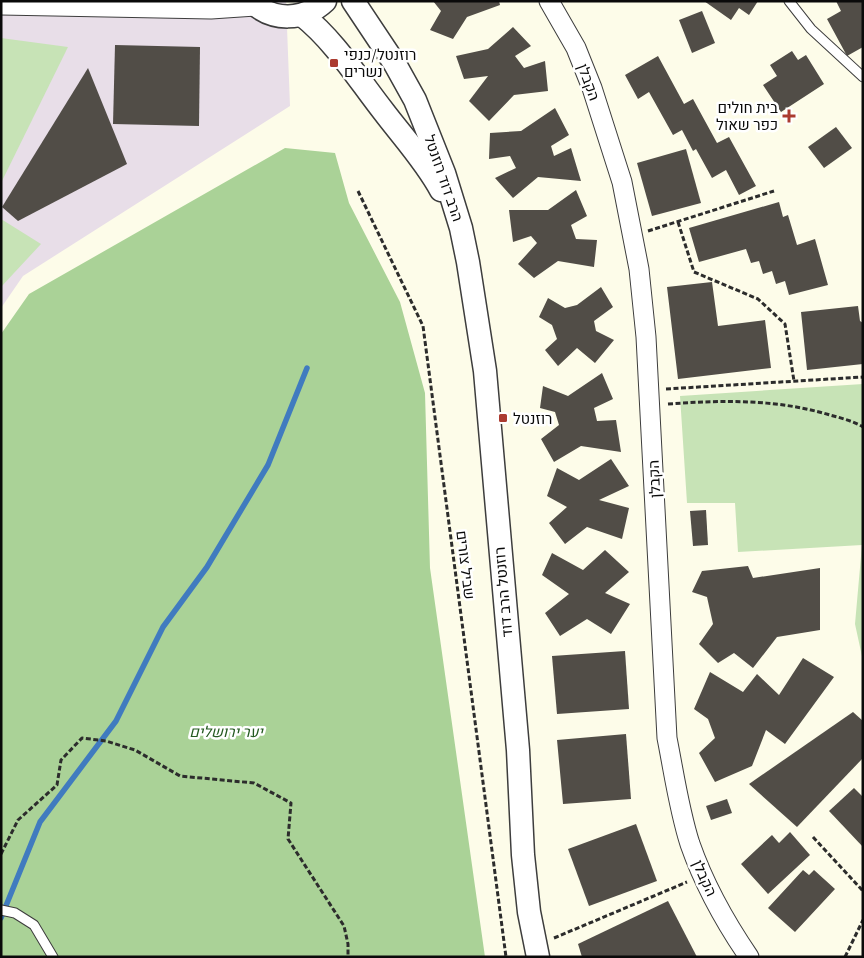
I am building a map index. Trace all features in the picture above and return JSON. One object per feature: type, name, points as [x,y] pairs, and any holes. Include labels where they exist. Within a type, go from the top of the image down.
[{"type":"street","points":[[1,5],[211,9],[253,3],[279,16],[302,15],[315,9],[325,1]]},
{"type":"street","name":"הרב דוד רוזנטל","points":[[353,1],[415,100],[444,173],[461,228]]},
{"type":"street","name":"הקבלן","points":[[549,1],[576,48],[592,88],[622,182],[640,279],[646,338],[667,738],[688,836],[722,915],[749,957]]},
{"type":"street","points":[[146,7],[186,2]]},
{"type":"street","name":"הרב דוד רוזנטל","points":[[302,15],[321,32],[419,157],[438,185],[461,228]]},
{"type":"street","name":"רוזנטל הרב דוד","points":[[461,228],[485,371],[518,750],[523,854],[529,912],[537,951]]},
{"type":"lane","points":[[789,1],[812,30],[863,77]]},
{"type":"lane","points":[[1,910],[15,913],[34,925],[54,957]]},
{"type":"path","name":"שביל צורים","points":[[358,191],[423,326],[506,957]]},
{"type":"path","points":[[632,237],[774,191]]},
{"type":"path","points":[[678,222],[694,272],[758,299],[786,324],[794,381]]},
{"type":"path","points":[[649,398],[794,381],[863,377]]},
{"type":"path","points":[[649,398],[771,402],[819,412],[857,423],[863,427]]},
{"type":"path","points":[[1,854],[18,820],[57,785],[62,760],[82,738],[106,741],[134,750],[180,776],[254,783],[291,803],[288,840],[344,926],[348,944],[348,957]]},
{"type":"path","points":[[813,837],[863,891]]},
{"type":"path","points":[[537,951],[704,876]]},
{"type":"path","points":[[845,957],[863,920]]},
{"type":"shaded area","points":[[1,1],[286,1],[290,106],[23,276],[1,308]]},
{"type":"green space","points":[[1,38],[68,47],[1,183]]},
{"type":"green space","name":"יער ירושלים","points":[[285,148],[335,153],[349,203],[400,302],[425,393],[430,568],[485,957],[1,957],[1,334],[29,294]]},
{"type":"green space","points":[[1,219],[41,244],[1,287]]},
{"type":"green space","points":[[863,384],[863,661],[855,624],[862,545],[738,552],[735,503],[687,503],[680,396]]},
{"type":"building","points":[[433,1],[499,1],[500,5],[467,17],[453,39],[430,30],[441,11]]},
{"type":"building","points":[[704,1],[758,1],[749,15],[739,8],[731,20]]},
{"type":"building","points":[[836,1],[863,1],[863,47],[847,56],[827,19],[841,11]]},
{"type":"building","points":[[702,11],[715,43],[692,53],[679,20]]},
{"type":"building","points":[[513,27],[531,46],[515,56],[524,68],[545,61],[548,91],[514,95],[489,121],[469,101],[488,76],[464,79],[456,56],[488,49]]},
{"type":"building","points":[[115,45],[200,47],[199,126],[113,124]]},
{"type":"building","points":[[792,51],[798,60],[806,55],[824,84],[781,112],[763,85],[777,76],[770,65]]},
{"type":"building","points":[[658,56],[684,104],[693,99],[717,143],[729,137],[756,186],[739,195],[726,170],[712,178],[696,149],[693,151],[682,130],[673,135],[649,92],[638,99],[625,75]]},
{"type":"building","points":[[88,68],[127,164],[18,221],[2,207]]},
{"type":"building","points":[[555,108],[569,135],[551,146],[554,156],[571,148],[581,181],[538,177],[513,198],[495,178],[516,168],[510,156],[489,159],[490,133],[521,131]]},
{"type":"building","points":[[836,127],[852,148],[824,168],[808,147]]},
{"type":"building","points":[[686,149],[701,203],[652,216],[637,163]]},
{"type":"building","points":[[576,190],[587,216],[571,225],[576,239],[597,240],[594,267],[558,261],[534,278],[518,264],[537,243],[531,236],[513,242],[509,210],[548,210]]},
{"type":"building","points":[[779,202],[783,217],[788,215],[797,245],[815,239],[828,285],[789,295],[785,281],[776,284],[772,271],[763,274],[759,261],[751,263],[746,249],[699,262],[689,228]]},
{"type":"building","points":[[712,282],[718,326],[765,320],[771,368],[678,379],[667,287]]},
{"type":"building","points":[[601,287],[613,307],[594,321],[596,331],[614,340],[595,363],[577,348],[558,366],[545,350],[557,339],[552,325],[539,317],[548,298],[565,308],[577,305]]},
{"type":"building","points":[[858,306],[860,321],[863,323],[863,364],[807,370],[801,312]]},
{"type":"building","points":[[602,373],[613,399],[594,408],[597,421],[616,420],[621,452],[581,446],[554,462],[541,439],[559,425],[555,412],[540,408],[543,386],[568,396]]},
{"type":"building","points":[[611,459],[629,486],[599,500],[629,508],[622,539],[587,527],[565,544],[549,523],[567,507],[547,496],[557,468],[579,480]]},
{"type":"building","points":[[706,510],[708,545],[693,546],[690,511]]},
{"type":"building","points":[[605,550],[629,572],[605,593],[630,604],[611,634],[587,619],[560,636],[545,613],[569,594],[542,575],[552,553],[583,570]]},
{"type":"building","points":[[748,566],[753,578],[820,568],[820,630],[777,637],[753,668],[734,653],[718,663],[699,644],[713,624],[707,597],[692,592],[702,571]]},
{"type":"building","points":[[625,651],[629,709],[557,714],[552,656]]},
{"type":"building","points":[[803,658],[834,677],[785,744],[766,730],[752,766],[715,782],[699,753],[715,738],[708,719],[694,709],[710,672],[743,692],[757,674],[779,695]]},
{"type":"building","points":[[853,712],[863,721],[863,758],[797,827],[749,784]]},
{"type":"building","points":[[626,734],[631,799],[563,804],[557,740]]},
{"type":"building","points":[[854,788],[863,797],[863,847],[829,811]]},
{"type":"building","points":[[727,799],[732,813],[711,820],[706,806]]},
{"type":"building","points":[[636,824],[657,881],[589,906],[568,849]]},
{"type":"building","points":[[790,832],[810,855],[768,894],[741,864],[772,835],[779,843]]},
{"type":"building","points":[[803,870],[809,875],[814,870],[835,889],[795,932],[768,908]]},
{"type":"building","points":[[668,901],[697,957],[582,957],[578,944]]},
{"type":"waterway","points":[[1,918],[40,822],[116,721],[163,627],[207,567],[268,465],[307,368]]},
{"type":"place","name":"רוזנטל/כנפי נשרים","points":[[334,63]]},
{"type":"place","name":"בית חולים כפר שאול","points":[[789,116]]},
{"type":"place","name":"רוזנטל","points":[[503,418]]}]
